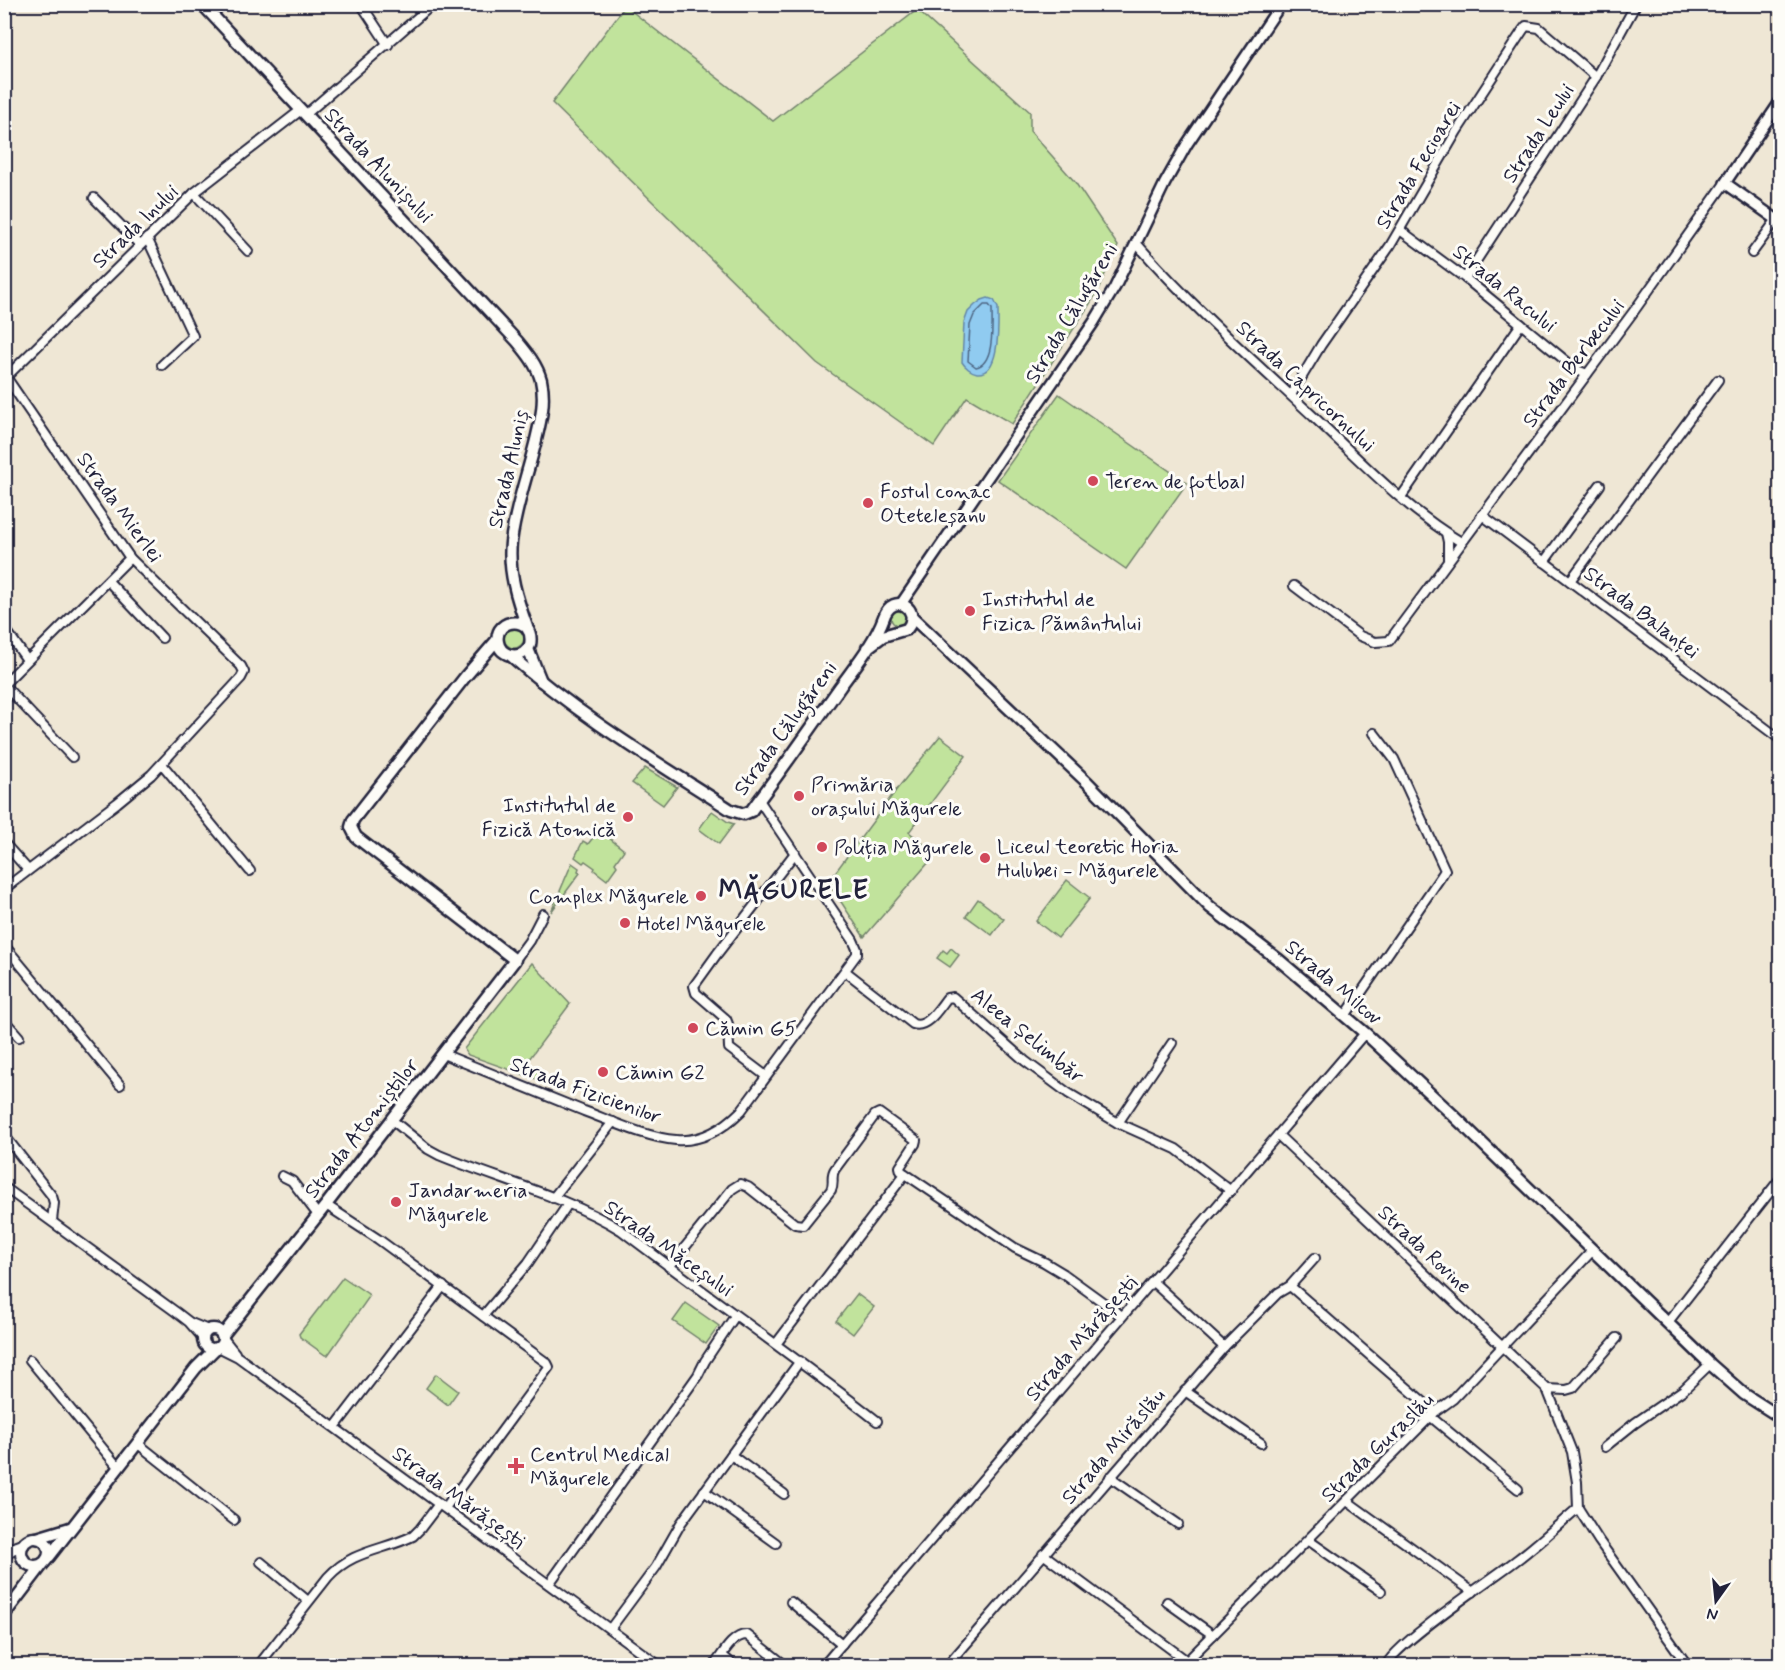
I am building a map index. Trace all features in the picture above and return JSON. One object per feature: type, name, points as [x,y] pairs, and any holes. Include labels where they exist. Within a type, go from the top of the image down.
[{"type":"main road","name":"Strada Alunișului","points":[[202,4],[527,353]]},
{"type":"main road","name":"Strada Aluniș","points":[[526,627],[516,596],[511,569],[511,542],[543,401],[538,373],[527,353]]},
{"type":"main road","points":[[516,596],[511,613],[498,633],[503,648],[543,684]]},
{"type":"main road","points":[[907,629],[912,621],[909,609],[901,604],[891,605],[884,617],[887,626],[894,632],[907,629],[929,634]]},
{"type":"main road","name":"Strada Călugăreni","points":[[543,684],[580,712],[731,810],[741,814],[751,811],[759,800],[867,648],[884,617]]},
{"type":"main road","name":"Strada Milcov","points":[[912,617],[1097,791],[1214,911],[1268,951],[1365,1033],[1710,1364],[1744,1394],[1780,1417]]},
{"type":"main road","points":[[504,625],[514,622],[526,627],[531,640],[528,649],[520,655],[503,648],[484,653],[353,820],[351,827],[356,837],[515,960]]},
{"type":"main road","name":"Strada Călugăreni","points":[[867,648],[883,636],[894,632]]},
{"type":"main road","points":[[528,649],[543,684]]},
{"type":"main road","name":"Strada Atomiștilor","points":[[214,1338],[236,1319],[515,960]]},
{"type":"main road","points":[[4,1615],[70,1527],[196,1368],[214,1338]]},
{"type":"main road","points":[[22,1550],[27,1541],[70,1527]]},
{"type":"main road","points":[[29,1564],[34,1566],[46,1560],[50,1552],[46,1542],[37,1538]]},
{"type":"main road","points":[[4,1555],[12,1549],[22,1550]]},
{"type":"main road","points":[[22,1550],[29,1564],[29,1583]]},
{"type":"street","points":[[361,4],[388,45]]},
{"type":"street","name":"Strada Inului","points":[[5,378],[194,193],[303,113],[388,45],[433,4]]},
{"type":"street","name":"Strada Călugăreni","points":[[901,604],[1094,322],[1115,287],[1186,144],[1281,4]]},
{"type":"street","name":"Strada Leului","points":[[1465,278],[1596,78],[1636,4]]},
{"type":"street","name":"Strada Fecioarei","points":[[1291,395],[1400,230],[1457,131],[1523,30],[1527,26],[1539,28],[1596,78]]},
{"type":"street","name":"Strada Berbecului","points":[[1294,586],[1360,636],[1375,642],[1389,641],[1634,311],[1780,102]]},
{"type":"street","points":[[1725,183],[1779,221],[1752,253]]},
{"type":"street","points":[[194,193],[248,251]]},
{"type":"street","points":[[94,198],[140,245]]},
{"type":"street","name":"Strada Racului","points":[[1400,230],[1465,278],[1577,370],[1587,374]]},
{"type":"street","points":[[147,238],[193,336],[162,365]]},
{"type":"street","name":"Strada Capricornului","points":[[1137,244],[1186,298],[1401,497],[1446,533],[1461,542]]},
{"type":"street","points":[[1401,497],[1521,324]]},
{"type":"street","name":"Strada Mierlei","points":[[5,378],[130,558],[241,666],[244,672],[162,764]]},
{"type":"street","points":[[1570,581],[1718,380]]},
{"type":"street","points":[[1545,562],[1600,485]]},
{"type":"street","name":"Strada Balanței","points":[[1482,515],[1780,739]]},
{"type":"street","points":[[1446,533],[1448,561]]},
{"type":"street","points":[[72,757],[4,684],[130,558]]},
{"type":"street","points":[[108,581],[162,638]]},
{"type":"street","points":[[4,627],[27,660]]},
{"type":"street","points":[[1345,1016],[1445,870],[1394,759],[1374,732]]},
{"type":"street","points":[[4,889],[117,803],[162,764],[250,871]]},
{"type":"street","name":"Strada Fizicienilor","points":[[442,1054],[660,1138],[677,1140],[699,1138],[733,1119],[857,954],[856,944],[759,800]]},
{"type":"street","points":[[4,843],[28,870]]},
{"type":"street","points":[[766,1076],[729,1048],[726,1019],[696,993],[694,986],[795,853]]},
{"type":"street","name":"Strada Atomiștilor","points":[[515,960],[529,941],[543,914]]},
{"type":"street","points":[[4,945],[120,1085]]},
{"type":"street","name":"Aleea Șelimbăr","points":[[844,971],[918,1026],[927,1022],[947,998],[953,997],[1040,1073],[1068,1093],[1118,1122],[1176,1149],[1231,1191]]},
{"type":"street","points":[[4,1020],[19,1037]]},
{"type":"street","name":"Strada Mărășești","points":[[823,1665],[1365,1033]]},
{"type":"street","points":[[1118,1122],[1172,1043]]},
{"type":"street","points":[[669,1267],[732,1189],[740,1184],[748,1187],[795,1224],[803,1225],[831,1190],[834,1184],[833,1172],[877,1113],[882,1114],[916,1140],[900,1167],[901,1171],[1015,1248],[1064,1274],[1122,1316]]},
{"type":"street","name":"Strada Măceșului","points":[[392,1120],[439,1155],[568,1204],[621,1230],[735,1316],[800,1361],[877,1421]]},
{"type":"street","points":[[553,1198],[614,1122]]},
{"type":"street","points":[[4,1135],[52,1196],[54,1203],[52,1221]]},
{"type":"street","name":"Strada Rovine","points":[[1278,1135],[1547,1389]]},
{"type":"street","points":[[776,1344],[905,1174]]},
{"type":"street","points":[[282,1176],[292,1181],[318,1215]]},
{"type":"street","points":[[1668,1322],[1780,1179]]},
{"type":"street","name":"Strada Mărășești","points":[[4,1187],[660,1665]]},
{"type":"street","points":[[483,1316],[528,1263],[568,1204]]},
{"type":"street","points":[[258,1665],[308,1601],[342,1563],[360,1554],[413,1536],[420,1530],[442,1506],[549,1366],[444,1286],[326,1205]]},
{"type":"street","name":"Strada Guraslău","points":[[1184,1663],[1433,1414],[1453,1399],[1593,1250]]},
{"type":"street","name":"Strada Mirăslău","points":[[947,1665],[1224,1347],[1278,1293],[1290,1286],[1316,1258]]},
{"type":"street","points":[[1153,1282],[1224,1347]]},
{"type":"street","points":[[335,1427],[444,1286]]},
{"type":"street","points":[[1290,1286],[1518,1489]]},
{"type":"street","points":[[549,1584],[698,1375],[735,1316]]},
{"type":"street","points":[[1617,1338],[1573,1388],[1547,1389],[1572,1452],[1578,1508],[1688,1665]]},
{"type":"street","points":[[30,1360],[118,1467]]},
{"type":"street","points":[[610,1629],[656,1567],[681,1523],[800,1361]]},
{"type":"street","points":[[1605,1447],[1683,1390],[1710,1364]]},
{"type":"street","points":[[1185,1391],[1261,1443]]},
{"type":"street","points":[[137,1443],[234,1520]]},
{"type":"street","points":[[731,1455],[784,1494]]},
{"type":"street","points":[[1110,1477],[1178,1524]]},
{"type":"street","points":[[704,1491],[776,1543]]},
{"type":"street","points":[[1347,1501],[1473,1592]]},
{"type":"street","points":[[1380,1665],[1387,1663],[1413,1638],[1527,1552],[1578,1508]]},
{"type":"street","points":[[1308,1540],[1381,1591]]},
{"type":"street","points":[[1043,1554],[1184,1663]]},
{"type":"street","points":[[261,1562],[308,1601]]},
{"type":"street","points":[[791,1602],[842,1644]]},
{"type":"street","points":[[1167,1602],[1213,1635]]},
{"type":"street","points":[[714,1665],[737,1637],[743,1635],[747,1635],[786,1665]]},
{"type":"street","points":[[722,1655],[734,1665]]},
{"type":"shaded area","points":[[752,875],[764,887],[757,895],[745,884]]},
{"type":"green space","points":[[625,6],[773,121],[917,10],[1030,112],[1030,131],[1075,182],[1118,246],[1095,296],[1012,424],[967,397],[934,446],[817,363],[552,103]]},
{"type":"green space","name":"Teren de fotbal","points":[[1059,394],[1187,483],[1126,569],[998,480]]},
{"type":"green space","points":[[895,611],[901,611],[905,618],[901,625],[895,625],[891,621],[891,615]]},
{"type":"green space","points":[[514,628],[521,631],[524,638],[521,645],[514,648],[507,645],[504,638],[507,631]]},
{"type":"green space","points":[[940,736],[966,756],[909,832],[936,854],[864,937],[828,882],[897,789]]},
{"type":"green space","points":[[645,768],[677,787],[663,805],[632,783]]},
{"type":"green space","points":[[712,811],[734,824],[719,844],[699,829]]},
{"type":"green space","points":[[599,830],[624,850],[607,880],[594,870],[595,868],[575,857],[583,841],[588,844]]},
{"type":"green space","points":[[572,863],[579,868],[580,873],[551,912]]},
{"type":"green space","points":[[1067,880],[1090,898],[1058,938],[1036,921]]},
{"type":"green space","points":[[978,899],[1004,919],[992,935],[966,916]]},
{"type":"green space","points":[[951,948],[959,955],[950,967],[937,958],[943,950],[947,953]]},
{"type":"green space","points":[[532,963],[570,1004],[526,1063],[543,1076],[539,1080],[468,1055],[464,1049]]},
{"type":"green space","points":[[343,1277],[369,1297],[328,1355],[325,1355],[299,1334]]},
{"type":"green space","points":[[857,1294],[874,1307],[853,1334],[836,1321]]},
{"type":"green space","points":[[686,1303],[719,1326],[706,1344],[673,1321]]},
{"type":"green space","points":[[436,1374],[458,1391],[448,1405],[426,1388]]},
{"type":"water","points":[[988,298],[994,300],[998,308],[998,336],[990,366],[985,371],[977,373],[968,369],[962,362],[964,323],[968,312],[982,300]]},
{"type":"place","name":"Teren de fotbal","points":[[1093,481]]},
{"type":"place","name":"Fostul conac Oteteleșanu","points":[[868,503]]},
{"type":"place","name":"Institutul de Fizica Pământului","points":[[970,611]]},
{"type":"place","name":"Primăria orașului Măgurele","points":[[799,796]]},
{"type":"place","name":"Institutul de Fizică Atomică","points":[[628,817]]},
{"type":"place","name":"Poliția Măgurele","points":[[822,847]]},
{"type":"place","name":"Liceul teoretic Horia Hulubei - Măgurele","points":[[985,858]]},
{"type":"place","name":"Complex Măgurele","points":[[701,896]]},
{"type":"place","name":"Hotel Măgurele","points":[[625,923]]},
{"type":"place","name":"Cămin G5","points":[[693,1028]]},
{"type":"place","name":"Cămin G2","points":[[603,1072]]},
{"type":"place","name":"Jandarmeria Măgurele","points":[[396,1202]]},
{"type":"place","name":"Centrul Medical Măgurele","points":[[516,1466]]},
{"type":"district","name":"MĂGURELE","points":[[794,889]]}]
